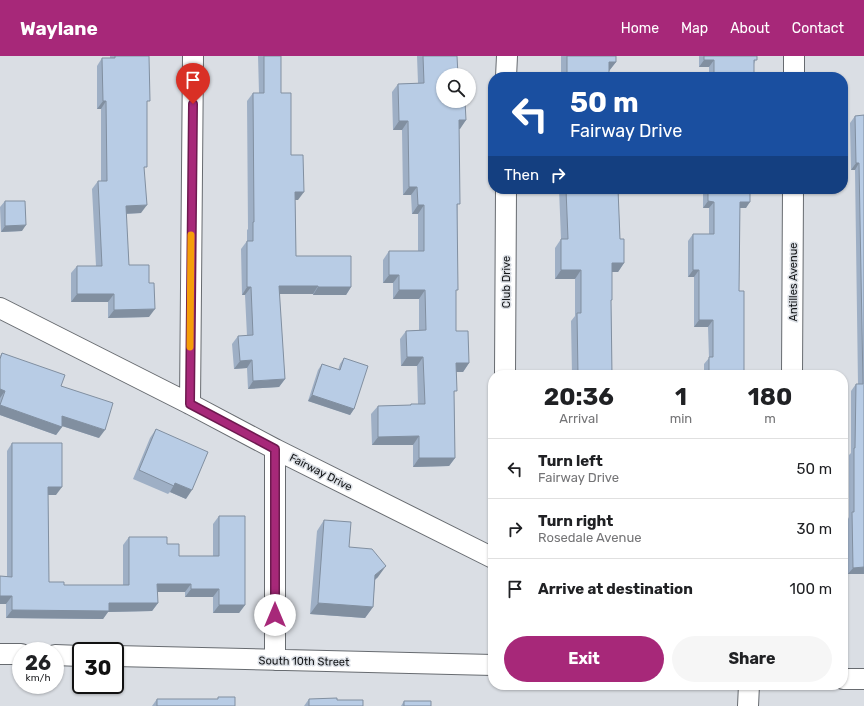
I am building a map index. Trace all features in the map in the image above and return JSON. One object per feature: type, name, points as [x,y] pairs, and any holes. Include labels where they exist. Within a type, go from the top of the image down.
[{"type":"street","points":[[190,404],[193,56]]},
{"type":"street","points":[[506,72],[507,56]]},
{"type":"street","points":[[794,56],[794,72]]},
{"type":"street","name":"Club Drive","points":[[505,370],[506,194]]},
{"type":"street","name":"Antilles Avenue","points":[[792,370],[793,194]]},
{"type":"street","name":"Fairway Drive","points":[[0,308],[190,404],[275,449],[488,556]]},
{"type":"street","points":[[275,449],[275,660]]},
{"type":"street","points":[[0,654],[12,654]]},
{"type":"street","name":"South 10th Street","points":[[124,656],[488,665]]},
{"type":"street","points":[[848,679],[864,679]]},
{"type":"street","points":[[748,706],[749,690]]},
{"type":"building","points":[[115,56],[149,56],[150,101],[147,101],[147,167],[144,167],[147,205],[126,206],[129,265],[149,265],[149,283],[154,283],[155,309],[114,310],[114,294],[77,294],[77,266],[102,266],[98,181],[107,181],[106,101],[103,101],[102,58],[115,58]]},
{"type":"building","points":[[264,56],[281,56],[281,93],[291,93],[291,155],[303,155],[304,192],[295,192],[296,256],[351,256],[351,287],[279,286],[285,379],[253,381],[252,360],[240,361],[238,336],[253,335],[251,287],[247,287],[247,241],[253,241],[254,222],[253,93],[264,93]]},
{"type":"building","points":[[423,56],[457,56],[458,68],[436,68],[436,108],[465,108],[466,120],[459,120],[460,204],[457,204],[458,290],[456,290],[456,331],[468,331],[469,363],[456,363],[457,391],[454,391],[455,458],[419,458],[419,436],[378,437],[378,406],[425,404],[423,357],[407,357],[406,331],[426,330],[425,290],[399,290],[399,275],[389,275],[389,251],[424,251],[424,205],[418,205],[417,187],[409,187],[408,121],[399,121],[398,84],[424,83]]},
{"type":"building","points":[[567,56],[616,56],[616,62],[609,62],[609,72],[567,72]]},
{"type":"building","points":[[704,56],[757,56],[757,60],[754,60],[754,72],[714,72],[714,60],[704,60]]},
{"type":"building","points":[[864,115],[864,567],[853,568],[852,512],[854,512],[856,384],[863,384],[859,163],[856,163],[855,116]]},
{"type":"building","points":[[566,194],[618,194],[620,239],[624,239],[624,263],[612,263],[612,370],[578,370],[577,313],[581,313],[581,270],[561,270],[561,239],[568,239]]},
{"type":"building","points":[[708,194],[750,194],[750,202],[740,202],[739,291],[744,291],[744,370],[709,370],[709,357],[713,357],[713,320],[699,320],[699,270],[693,270],[693,234],[714,234],[714,202],[708,201]]},
{"type":"building","points":[[5,201],[25,201],[26,225],[5,226]]},
{"type":"building","points":[[2,353],[65,375],[61,386],[113,403],[105,430],[62,416],[62,427],[0,405],[5,391],[0,389],[0,359]]},
{"type":"building","points":[[344,358],[368,366],[354,409],[312,395],[322,364],[340,370]]},
{"type":"building","points":[[156,429],[208,452],[192,490],[175,483],[174,486],[139,470]]},
{"type":"building","points":[[12,443],[62,443],[62,487],[48,487],[49,582],[64,582],[64,585],[129,585],[129,537],[167,537],[167,544],[179,544],[179,556],[219,556],[219,516],[245,516],[245,605],[219,605],[219,589],[191,589],[191,584],[157,584],[158,603],[109,603],[109,611],[12,610],[12,596],[0,596],[0,576],[12,577]]},
{"type":"building","points":[[324,520],[351,522],[349,547],[372,549],[386,566],[375,575],[373,607],[318,603]]},
{"type":"building","points":[[218,697],[235,697],[235,706],[157,706],[157,699],[218,699]]},
{"type":"building","points":[[337,698],[337,700],[363,700],[363,706],[309,706],[309,699]]},
{"type":"building","points":[[404,701],[431,701],[431,706],[404,706]]},
{"type":"slow traffic","points":[[190,347],[191,235]]},
{"type":"route","points":[[193,104],[190,404],[275,449],[275,615]]}]
